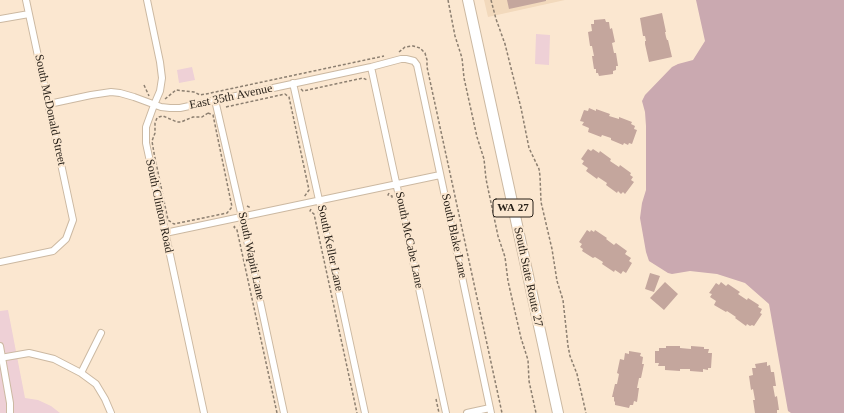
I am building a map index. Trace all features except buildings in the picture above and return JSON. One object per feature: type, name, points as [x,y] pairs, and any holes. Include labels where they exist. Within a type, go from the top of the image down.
[{"type":"main road","name":"South State Route 27","points":[[468,0],[558,413]]},
{"type":"street","name":"South McDonald Street","points":[[0,262],[53,251],[66,240],[73,220],[26,0]]},
{"type":"street","name":"South Clinton Road","points":[[147,0],[162,78],[160,91],[146,127],[146,143],[204,413]]},
{"type":"street","points":[[0,19],[29,14]]},
{"type":"street","name":"East 35th Avenue","points":[[49,104],[91,94],[111,92],[134,97],[154,105],[180,108],[371,67],[401,59],[414,61]]},
{"type":"street","name":"South Blake Lane","points":[[414,61],[418,65],[440,175],[491,410]]},
{"type":"street","name":"South McCabe Lane","points":[[371,67],[446,413]]},
{"type":"street","name":"South Keller Lane","points":[[293,83],[365,413]]},
{"type":"street","name":"South Wapiti Lane","points":[[215,100],[284,413]]},
{"type":"street","points":[[165,233],[440,175]]},
{"type":"street","points":[[81,373],[101,333]]},
{"type":"street","points":[[0,346],[10,403],[10,413]]},
{"type":"street","points":[[1,357],[29,353],[54,359],[81,373],[96,384],[111,413]]},
{"type":"street","points":[[467,413],[491,410]]},
{"type":"path","points":[[448,0],[455,36],[462,58],[464,78],[477,137],[484,159],[486,179],[498,236],[505,257],[508,281],[521,338],[528,360],[529,381],[536,413]]},
{"type":"path","points":[[490,0],[505,44],[529,148],[539,170],[541,202],[552,249],[557,281],[563,300],[568,346],[577,374],[586,413]]},
{"type":"path","points":[[301,89],[303,90],[363,78],[367,80],[368,87]]},
{"type":"path","points":[[144,85],[149,96]]},
{"type":"path","points":[[226,107],[285,94],[289,97],[309,190],[303,197]]},
{"type":"path","points":[[208,113],[213,115],[232,207],[227,213],[174,224],[168,220],[154,153],[152,141],[155,134],[155,123],[159,116],[181,122],[193,117],[202,118],[208,113]]},
{"type":"path","points":[[311,209],[310,211],[314,214],[357,413]]},
{"type":"path","points":[[235,226],[277,413]]},
{"type":"shaded area","points":[[484,0],[565,0],[488,17]]},
{"type":"shaded area","points":[[696,0],[844,0],[844,413],[791,413],[788,411],[769,304],[745,283],[717,274],[690,271],[672,274],[649,261],[640,218],[646,190],[646,126],[645,112],[642,101],[645,95],[672,67],[693,60],[705,41]]},
{"type":"shaded area","points":[[536,34],[550,35],[549,65],[535,64]]},
{"type":"shaded area","points":[[192,67],[195,80],[179,83],[177,70]]},
{"type":"shaded area","points":[[8,310],[25,398],[38,400],[51,406],[60,413],[0,413],[0,311]]}]
